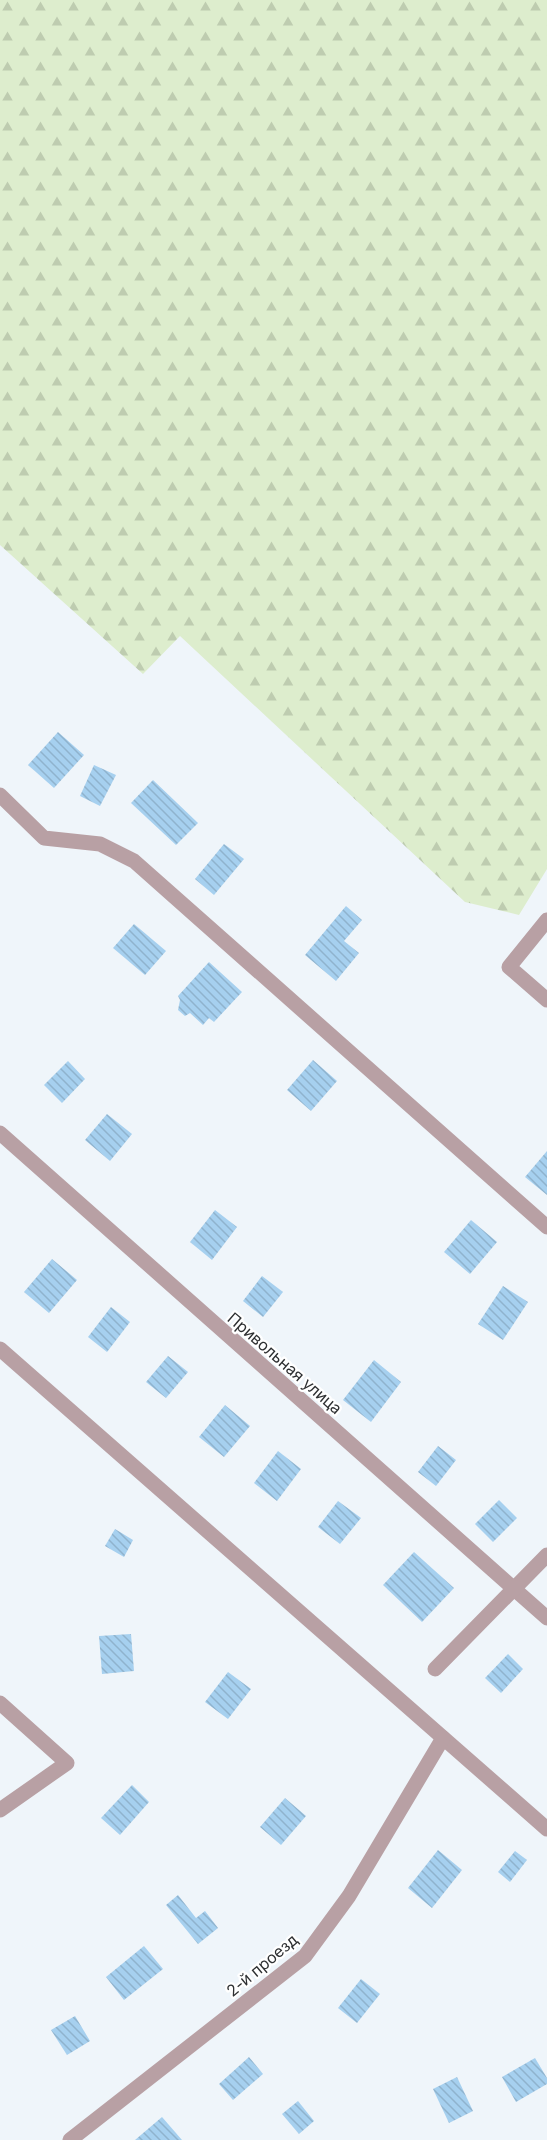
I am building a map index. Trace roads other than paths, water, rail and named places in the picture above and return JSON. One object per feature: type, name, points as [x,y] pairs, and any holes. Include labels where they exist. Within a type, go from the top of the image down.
[{"type":"street","points":[[0,795],[44,838],[100,843],[134,861],[547,1227]]},
{"type":"street","points":[[547,920],[509,968],[547,1000]]},
{"type":"street","name":"Привольная улица","points":[[0,1133],[547,1618]]},
{"type":"street","points":[[0,1349],[547,1829]]},
{"type":"street","points":[[435,1669],[547,1555]]},
{"type":"street","points":[[0,1702],[67,1763],[0,1810]]},
{"type":"street","name":"2-й проезд","points":[[70,2140],[305,1956],[349,1896],[443,1738]]}]
